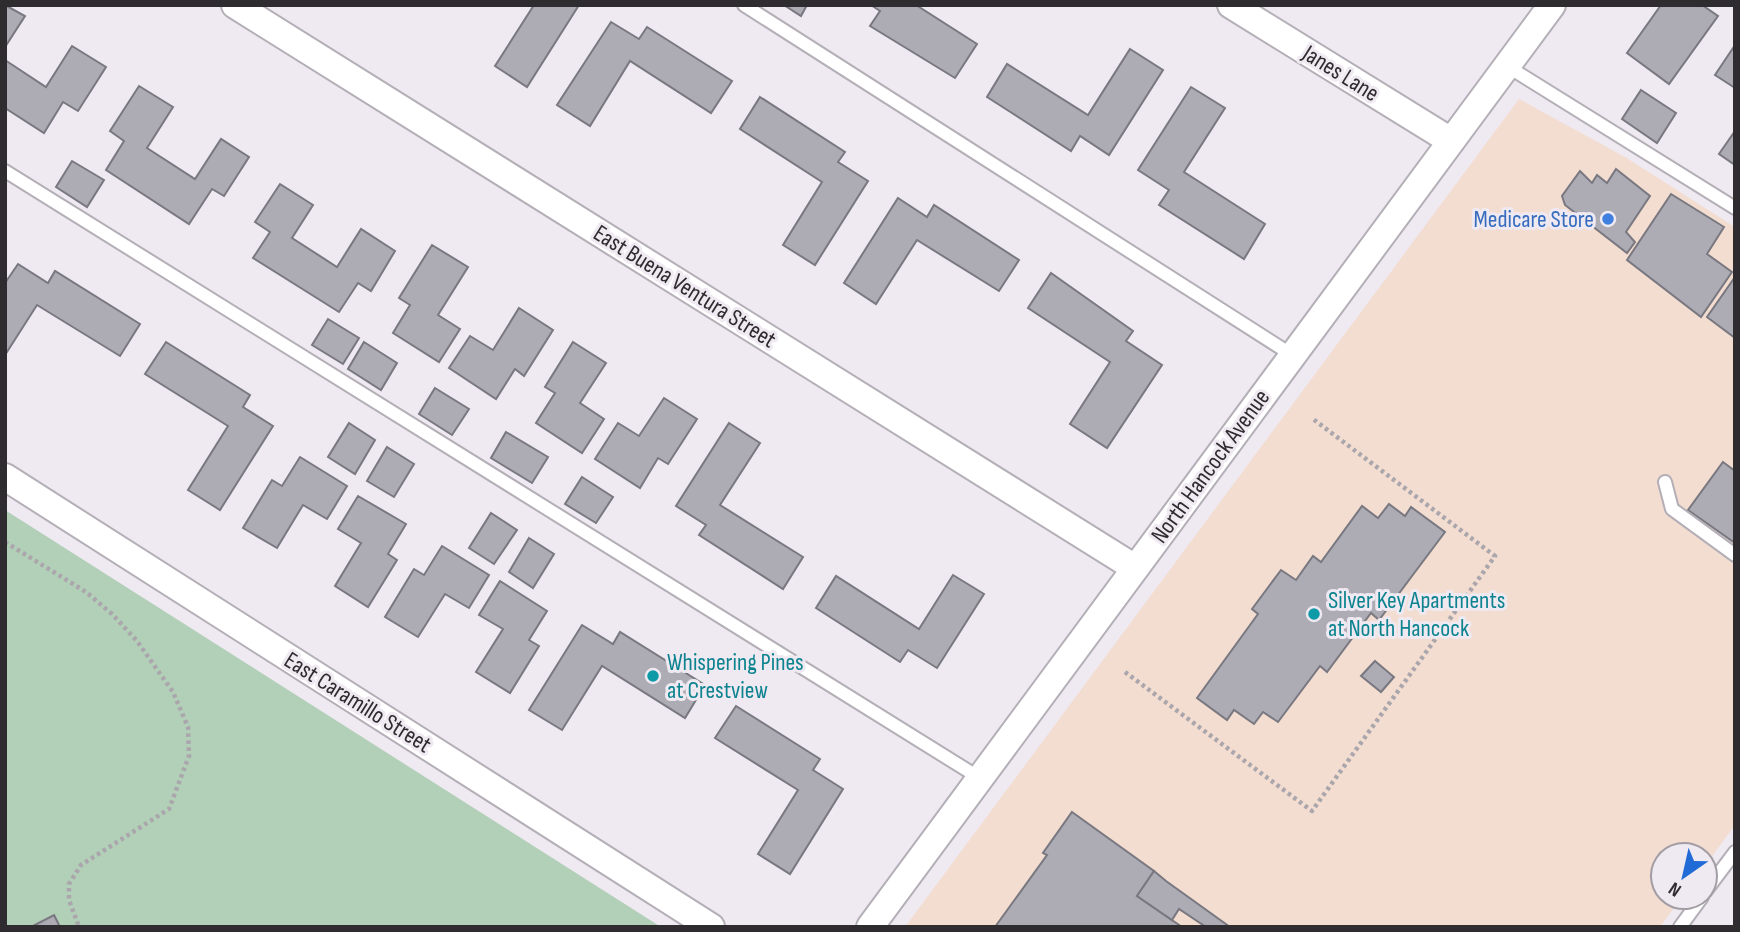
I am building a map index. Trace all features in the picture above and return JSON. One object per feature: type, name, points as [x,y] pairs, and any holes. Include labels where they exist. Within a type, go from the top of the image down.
[{"type":"street","name":"East Buena Ventura Street","points":[[235,5],[1135,568]]},
{"type":"street","name":"Janes Lane","points":[[1231,5],[1451,141]]},
{"type":"street","name":"North Hancock Avenue","points":[[870,927],[978,777],[1552,5]]},
{"type":"street","name":"East Caramillo Street","points":[[5,477],[711,927]]},
{"type":"lane","points":[[744,5],[1292,355]]},
{"type":"lane","points":[[1507,66],[1735,208]]},
{"type":"lane","points":[[5,171],[978,777]]},
{"type":"lane","points":[[1664,482],[1672,509],[1735,555]]},
{"type":"lane","points":[[1719,873],[1735,852]]},
{"type":"lane","points":[[1680,927],[1692,911]]},
{"type":"path","points":[[1125,672],[1312,811],[1495,556],[1313,419]]},
{"type":"path","points":[[5,542],[86,592],[112,614],[137,641],[173,692],[188,727],[189,757],[169,808],[81,865],[69,884],[69,900],[79,927]]},
{"type":"shaded area","points":[[1519,99],[1625,157],[1735,227],[1735,825],[1719,847],[1719,841],[1649,841],[1649,911],[1672,911],[1660,927],[905,927]]},
{"type":"green space","points":[[5,510],[661,927],[5,927]]},
{"type":"building","points":[[5,5],[25,16],[5,47]]},
{"type":"building","points":[[534,5],[579,5],[527,87],[495,66]]},
{"type":"building","points":[[784,5],[807,5],[801,16]]},
{"type":"building","points":[[871,5],[916,5],[977,44],[955,78],[870,26],[880,11]]},
{"type":"building","points":[[1661,5],[1702,5],[1718,16],[1669,84],[1627,53]]},
{"type":"building","points":[[611,22],[639,39],[647,27],[732,81],[711,113],[630,61],[590,126],[557,105]]},
{"type":"building","points":[[1735,45],[1735,88],[1715,75]]},
{"type":"building","points":[[72,46],[106,67],[78,111],[63,102],[44,133],[5,108],[5,60],[46,87]]},
{"type":"building","points":[[1130,49],[1163,70],[1109,155],[1080,136],[1071,151],[987,97],[1007,64],[1088,115]]},
{"type":"building","points":[[139,86],[173,107],[147,148],[195,179],[221,139],[249,157],[224,196],[212,189],[189,224],[106,170],[124,141],[110,131]]},
{"type":"building","points":[[1191,87],[1225,108],[1184,172],[1265,224],[1244,259],[1159,205],[1169,190],[1138,170]]},
{"type":"building","points":[[1641,90],[1676,113],[1657,143],[1622,119]]},
{"type":"building","points":[[760,97],[845,152],[838,162],[868,181],[815,265],[783,245],[822,182],[740,129]]},
{"type":"building","points":[[1735,131],[1735,165],[1719,154]]},
{"type":"building","points":[[72,161],[104,180],[87,207],[56,187]]},
{"type":"building","name":"Medicare Store","points":[[1616,169],[1650,196],[1626,232],[1635,242],[1627,253],[1565,205],[1562,196],[1580,171],[1592,183],[1597,175],[1607,183]]},
{"type":"building","points":[[280,184],[313,205],[292,238],[337,267],[361,229],[395,251],[371,291],[358,283],[339,312],[253,258],[270,232],[255,222]]},
{"type":"building","points":[[1671,194],[1724,227],[1707,254],[1732,272],[1701,317],[1627,260]]},
{"type":"building","points":[[898,198],[927,217],[934,205],[1019,260],[999,291],[917,240],[876,304],[844,283]]},
{"type":"building","points":[[432,245],[468,267],[438,315],[460,329],[439,362],[393,333],[410,305],[399,298]]},
{"type":"building","points":[[18,264],[48,283],[55,271],[140,324],[120,356],[37,305],[5,355],[5,283]]},
{"type":"building","points":[[1051,273],[1133,331],[1126,341],[1162,365],[1107,448],[1070,424],[1110,362],[1028,308]]},
{"type":"building","points":[[1735,277],[1735,338],[1707,317]]},
{"type":"building","points":[[519,308],[553,330],[524,376],[515,369],[496,399],[449,368],[470,336],[493,350]]},
{"type":"building","points":[[328,319],[359,338],[343,364],[312,345]]},
{"type":"building","points":[[166,342],[250,395],[243,407],[273,426],[220,510],[188,490],[228,426],[145,374]]},
{"type":"building","points":[[364,342],[397,363],[381,390],[348,369]]},
{"type":"building","points":[[573,342],[606,363],[580,403],[604,419],[582,453],[536,423],[555,393],[545,387]]},
{"type":"building","points":[[435,388],[469,409],[452,435],[419,414]]},
{"type":"building","points":[[664,398],[697,419],[668,464],[658,458],[640,488],[595,459],[618,423],[639,436]]},
{"type":"building","points":[[349,423],[375,440],[355,474],[328,457]]},
{"type":"building","points":[[729,423],[760,443],[720,505],[803,557],[783,589],[699,535],[706,525],[676,506]]},
{"type":"building","points":[[506,432],[548,457],[532,483],[491,458]]},
{"type":"building","points":[[387,447],[414,464],[394,497],[367,481]]},
{"type":"building","points":[[300,457],[347,486],[327,519],[303,505],[277,548],[243,528],[272,480],[282,486]]},
{"type":"building","points":[[1723,462],[1735,471],[1735,543],[1688,510]]},
{"type":"building","points":[[582,477],[613,497],[596,523],[565,504]]},
{"type":"building","points":[[358,496],[406,524],[388,554],[397,560],[368,607],[335,586],[361,543],[338,529]]},
{"type":"building","name":"Silver Key Apartments at North Hancock","points":[[1389,504],[1405,516],[1411,507],[1445,532],[1379,620],[1371,613],[1327,672],[1320,666],[1278,722],[1263,712],[1254,724],[1234,710],[1227,720],[1197,698],[1258,614],[1252,609],[1281,570],[1296,580],[1313,556],[1321,562],[1362,506],[1378,518]]},
{"type":"building","points":[[491,513],[517,530],[494,564],[469,548]]},
{"type":"building","points":[[529,538],[554,554],[533,588],[509,572]]},
{"type":"building","points":[[442,546],[489,575],[469,608],[445,594],[418,637],[385,617],[414,569],[424,575]]},
{"type":"building","points":[[953,575],[984,594],[937,668],[908,650],[900,662],[816,608],[836,576],[919,629]]},
{"type":"building","points":[[500,581],[547,611],[529,640],[539,646],[510,693],[476,672],[503,629],[479,615]]},
{"type":"building","name":"Whispering Pines at Crestview","points":[[582,625],[613,644],[620,632],[705,685],[685,718],[602,666],[562,730],[529,710]]},
{"type":"building","points":[[1375,661],[1394,677],[1381,692],[1361,676]]},
{"type":"building","points":[[736,706],[820,759],[813,770],[843,789],[790,874],[758,854],[798,790],[715,738]]},
{"type":"building","points":[[1072,812],[1154,871],[1137,896],[1182,927],[995,927],[1047,855],[1043,853]]},
{"type":"building","points":[[1154,871],[1230,927],[1206,927],[1179,909],[1172,920],[1137,896]]},
{"type":"building","points":[[54,915],[60,927],[31,927]]},
{"type":"place","name":"Medicare Store","points":[[1608,219]]},
{"type":"place","name":"Silver Key Apartments at North Hancock","points":[[1314,614]]},
{"type":"place","name":"Whispering Pines at Crestview","points":[[653,676]]}]
